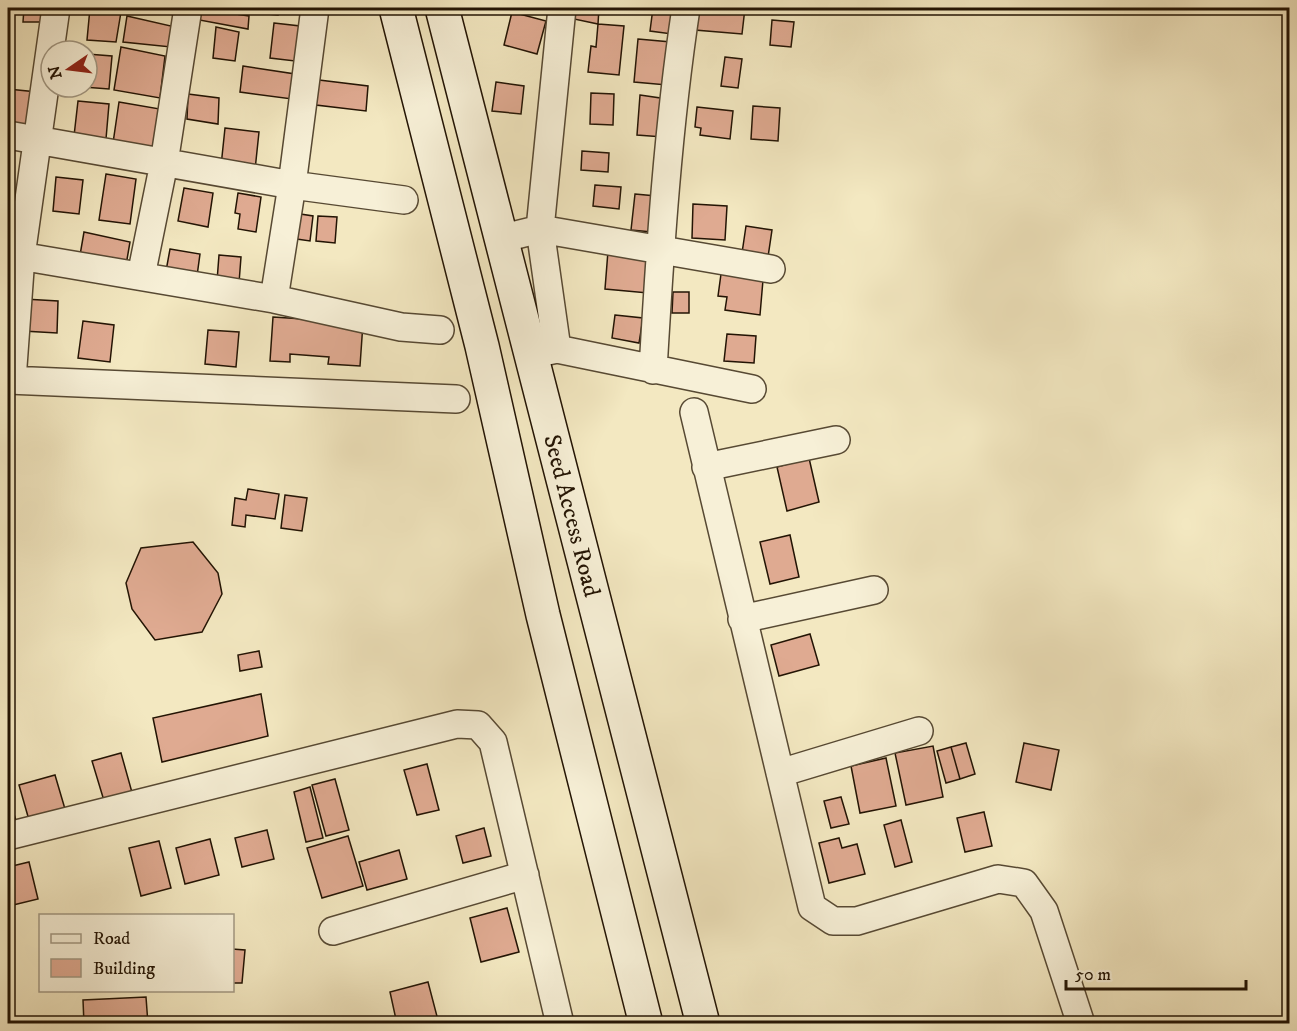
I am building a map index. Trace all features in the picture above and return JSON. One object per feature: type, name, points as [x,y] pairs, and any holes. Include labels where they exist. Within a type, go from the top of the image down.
[{"type":"street","points":[[56,8],[38,141],[14,255],[10,380],[456,399]]},
{"type":"street","points":[[141,276],[164,163],[188,8]]},
{"type":"street","points":[[274,299],[315,8]]},
{"type":"street","name":"Seed Access Road","points":[[396,8],[482,346],[543,615],[646,1023]]},
{"type":"street","name":"Seed Access Road","points":[[442,8],[500,239],[543,352],[702,1023]]},
{"type":"street","points":[[562,8],[540,229],[543,352],[752,388]]},
{"type":"street","points":[[653,370],[660,248],[678,64],[686,8]]},
{"type":"street","points":[[8,135],[164,163],[404,200]]},
{"type":"street","points":[[500,239],[540,229],[771,269]]},
{"type":"street","points":[[14,255],[274,299],[401,327],[440,330]]},
{"type":"street","points":[[694,412],[812,907],[833,921],[856,921],[998,879],[1024,883],[1044,911],[1081,1023]]},
{"type":"street","points":[[706,467],[836,440]]},
{"type":"street","points":[[742,619],[874,590]]},
{"type":"street","points":[[8,836],[457,724],[478,725],[493,742],[560,1023]]},
{"type":"street","points":[[780,772],[919,731]]},
{"type":"street","points":[[333,930],[525,875]]},
{"type":"building","points":[[24,8],[50,8],[48,22],[23,22]]},
{"type":"building","points":[[90,8],[121,12],[116,42],[87,39]]},
{"type":"building","points":[[196,8],[249,16],[248,29],[194,19]]},
{"type":"building","points":[[254,8],[278,8],[278,15],[253,13]]},
{"type":"building","points":[[575,8],[599,8],[598,24],[574,19]]},
{"type":"building","points":[[653,8],[675,8],[672,34],[650,31]]},
{"type":"building","points":[[697,8],[745,8],[742,34],[695,30]]},
{"type":"building","points":[[512,12],[546,21],[537,54],[504,45]]},
{"type":"building","points":[[127,16],[171,26],[171,47],[123,42]]},
{"type":"building","points":[[772,20],[794,22],[791,47],[770,45]]},
{"type":"building","points":[[274,23],[300,26],[295,61],[270,58]]},
{"type":"building","points":[[598,24],[624,26],[619,75],[588,72],[591,46],[596,47]]},
{"type":"building","points":[[216,27],[239,32],[235,61],[213,58]]},
{"type":"building","points":[[638,39],[671,42],[667,85],[634,82]]},
{"type":"building","points":[[121,47],[165,56],[160,98],[114,90]]},
{"type":"building","points":[[99,55],[112,56],[109,89],[99,88]]},
{"type":"building","points":[[725,57],[742,59],[738,88],[721,86]]},
{"type":"building","points":[[243,66],[295,74],[292,99],[240,92]]},
{"type":"building","points":[[319,80],[368,86],[366,111],[316,105]]},
{"type":"building","points":[[496,82],[524,86],[521,114],[492,111]]},
{"type":"building","points":[[8,89],[37,92],[33,126],[8,123]]},
{"type":"building","points":[[591,93],[614,94],[613,125],[590,124]]},
{"type":"building","points":[[188,94],[219,98],[218,124],[187,119]]},
{"type":"building","points":[[640,95],[667,99],[663,137],[637,135]]},
{"type":"building","points":[[78,101],[109,104],[106,139],[74,136]]},
{"type":"building","points":[[119,102],[160,109],[157,149],[113,143]]},
{"type":"building","points":[[753,106],[780,108],[778,141],[751,139]]},
{"type":"building","points":[[697,107],[733,111],[730,139],[700,135],[701,128],[695,127]]},
{"type":"building","points":[[225,128],[259,132],[255,170],[221,166]]},
{"type":"building","points":[[582,151],[609,153],[608,172],[581,170]]},
{"type":"building","points":[[106,174],[136,179],[130,224],[99,220]]},
{"type":"building","points":[[56,177],[83,180],[79,214],[53,211]]},
{"type":"building","points":[[595,185],[621,187],[619,209],[593,206]]},
{"type":"building","points":[[184,188],[213,193],[208,227],[178,221]]},
{"type":"building","points":[[238,193],[261,197],[256,232],[238,229],[240,214],[235,213]]},
{"type":"building","points":[[635,194],[656,196],[652,232],[631,230]]},
{"type":"building","points":[[693,204],[727,206],[725,240],[692,238]]},
{"type":"building","points":[[294,213],[313,216],[310,241],[290,238]]},
{"type":"building","points":[[318,216],[337,217],[335,243],[316,241]]},
{"type":"building","points":[[746,226],[772,230],[768,257],[742,253]]},
{"type":"building","points":[[84,232],[130,242],[125,271],[79,261]]},
{"type":"building","points":[[170,249],[200,254],[197,276],[166,271]]},
{"type":"building","points":[[608,251],[652,256],[648,293],[605,289]]},
{"type":"building","points":[[219,255],[241,257],[239,283],[217,281]]},
{"type":"building","points":[[721,274],[763,280],[760,315],[725,310],[727,297],[718,296]]},
{"type":"building","points":[[673,292],[689,292],[689,313],[672,313]]},
{"type":"building","points":[[24,299],[58,301],[57,333],[23,331]]},
{"type":"building","points":[[615,315],[643,318],[639,343],[612,338]]},
{"type":"building","points":[[273,317],[363,323],[360,366],[328,364],[329,357],[290,354],[290,362],[270,361]]},
{"type":"building","points":[[83,321],[114,325],[110,362],[78,358]]},
{"type":"building","points":[[208,330],[239,332],[236,367],[205,364]]},
{"type":"building","points":[[727,334],[756,336],[754,363],[724,361]]},
{"type":"building","points":[[809,458],[819,502],[787,511],[777,467]]},
{"type":"building","points":[[248,489],[279,494],[275,519],[246,515],[245,527],[232,525],[235,498],[246,500]]},
{"type":"building","points":[[285,495],[307,498],[302,531],[281,528]]},
{"type":"building","points":[[790,535],[799,577],[770,584],[760,542]]},
{"type":"building","points":[[193,542],[218,573],[222,594],[202,632],[155,640],[132,609],[126,583],[141,548]]},
{"type":"building","points":[[810,634],[819,665],[779,676],[771,645]]},
{"type":"building","points":[[259,651],[262,667],[240,671],[238,655]]},
{"type":"building","points":[[261,694],[268,736],[162,762],[153,718]]},
{"type":"building","points":[[966,743],[975,774],[960,779],[951,747]]},
{"type":"building","points":[[1024,743],[1059,750],[1051,790],[1016,782]]},
{"type":"building","points":[[933,746],[943,797],[906,805],[895,753]]},
{"type":"building","points":[[951,747],[960,779],[946,783],[937,751]]},
{"type":"building","points":[[121,753],[133,796],[105,804],[92,761]]},
{"type":"building","points":[[886,758],[896,806],[860,813],[851,766]]},
{"type":"building","points":[[427,764],[439,810],[417,815],[404,770]]},
{"type":"building","points":[[55,775],[65,809],[29,820],[19,785]]},
{"type":"building","points":[[335,779],[349,830],[326,836],[312,785]]},
{"type":"building","points":[[310,787],[323,838],[306,842],[294,792]]},
{"type":"building","points":[[841,797],[849,824],[831,828],[824,801]]},
{"type":"building","points":[[10,801],[17,824],[8,827],[8,802]]},
{"type":"building","points":[[984,812],[992,846],[965,852],[957,818]]},
{"type":"building","points":[[901,820],[912,862],[895,867],[884,825]]},
{"type":"building","points":[[484,828],[491,856],[463,863],[456,836]]},
{"type":"building","points":[[267,830],[274,859],[242,867],[235,838]]},
{"type":"building","points":[[348,836],[363,886],[322,898],[307,848]]},
{"type":"building","points":[[839,838],[842,848],[857,844],[865,874],[829,883],[819,843]]},
{"type":"building","points":[[210,839],[219,875],[185,884],[176,848]]},
{"type":"building","points":[[159,841],[171,888],[141,896],[129,848]]},
{"type":"building","points":[[399,850],[407,879],[367,890],[359,862]]},
{"type":"building","points":[[29,862],[38,899],[9,906],[8,867]]},
{"type":"building","points":[[507,908],[519,952],[481,962],[470,918]]},
{"type":"building","points":[[234,949],[245,950],[242,983],[234,983]]},
{"type":"building","points":[[428,982],[439,1024],[397,1024],[390,992]]},
{"type":"building","points":[[146,997],[148,1024],[84,1024],[83,1000]]}]
